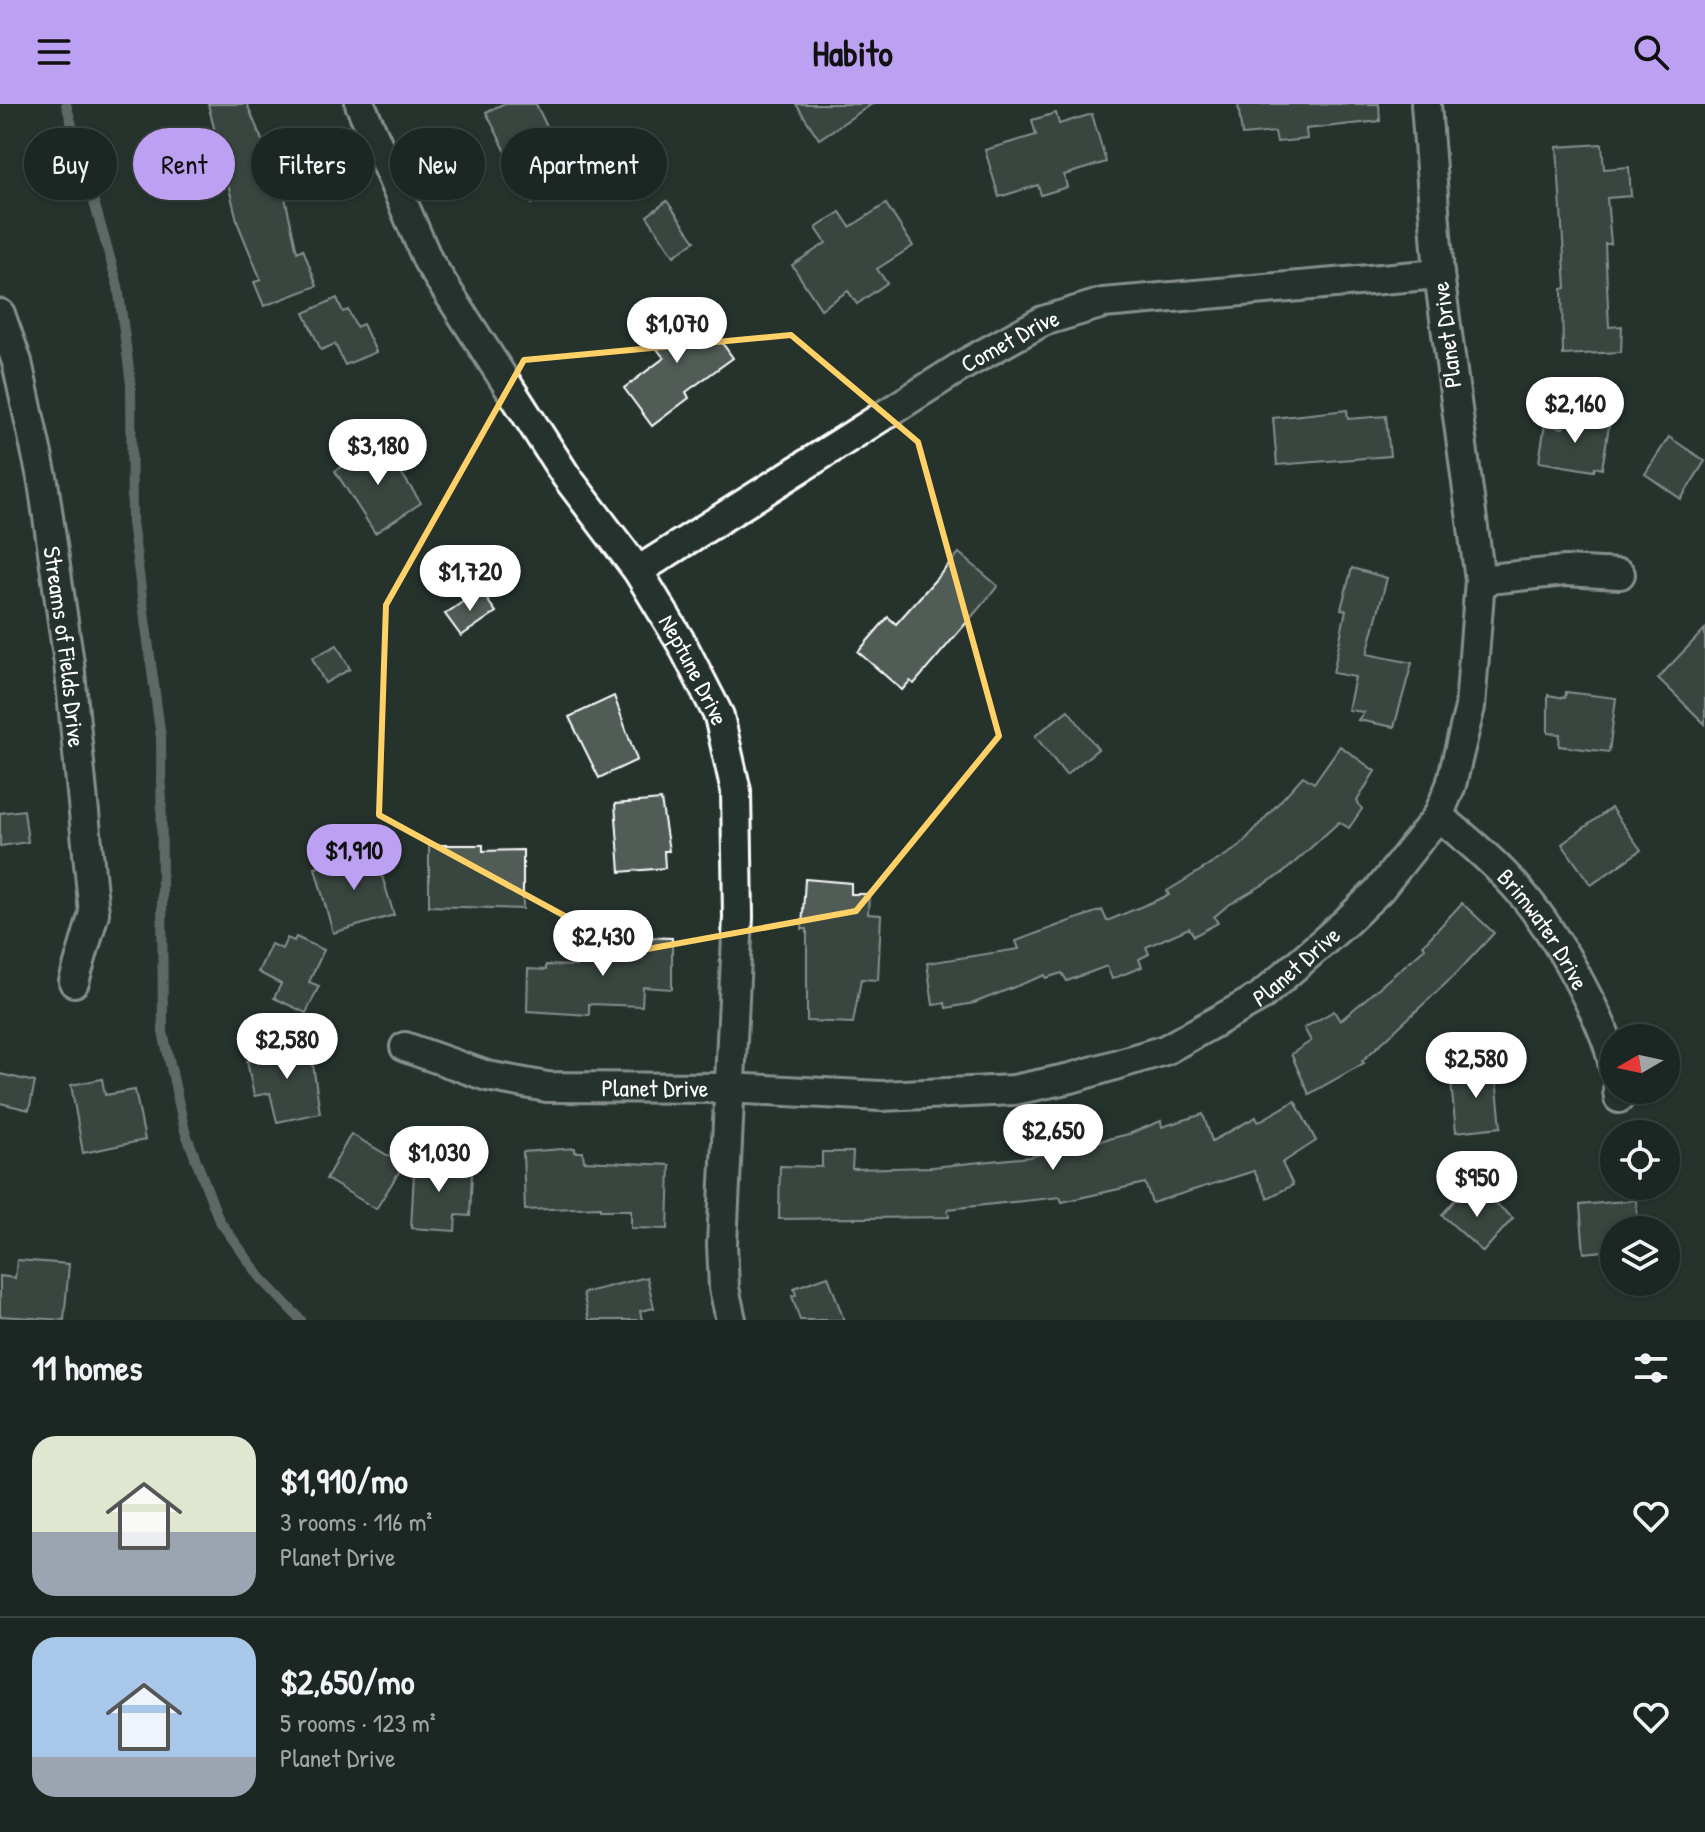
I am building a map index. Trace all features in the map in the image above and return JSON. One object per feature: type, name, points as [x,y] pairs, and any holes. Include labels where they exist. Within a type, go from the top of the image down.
[{"type":"street","name":"Neptune Drive","points":[[360,104],[428,261],[566,476],[638,571],[682,644],[719,716],[736,791],[737,961],[727,1088],[722,1244],[724,1288],[731,1320]]},
{"type":"street","name":"Planet Drive","points":[[405,1047],[521,1084],[584,1090],[727,1088],[881,1096],[1014,1090],[1071,1078],[1165,1050],[1260,997],[1380,889],[1438,816],[1451,785],[1470,707],[1480,580],[1439,274],[1426,104]]},
{"type":"street","name":"Comet Drive","points":[[638,571],[965,364],[1043,321],[1103,303],[1439,274]]},
{"type":"street","name":"Streams of Fields Drive","points":[[0,314],[17,362],[43,482],[69,663],[94,913],[74,982]]},
{"type":"street","points":[[1480,580],[1565,571],[1620,574]]},
{"type":"street","name":"Brimwater Drive","points":[[1438,816],[1493,859],[1527,896],[1558,939],[1600,1028]]},
{"type":"highlighted area","points":[[791,335],[918,442],[999,736],[856,911],[631,952],[379,815],[386,605],[524,360]]},
{"type":"building","points":[[208,104],[247,104],[257,128],[251,128],[251,200],[286,200],[297,252],[303,249],[317,286],[264,306],[254,282],[261,280],[238,224],[232,200],[235,200],[235,128],[214,128]]},
{"type":"building","points":[[503,104],[536,104],[548,128],[501,128],[501,142],[486,112]]},
{"type":"building","points":[[796,104],[872,104],[819,139]]},
{"type":"building","points":[[1238,104],[1379,104],[1380,121],[1306,129],[1307,139],[1277,142],[1275,132],[1242,135]]},
{"type":"building","points":[[1056,113],[1059,124],[1092,114],[1106,162],[1064,175],[1067,187],[1041,195],[1038,185],[999,197],[985,150],[1036,135],[1032,120]]},
{"type":"building","points":[[1602,144],[1604,169],[1629,167],[1631,196],[1607,198],[1611,244],[1605,244],[1609,327],[1622,326],[1621,352],[1563,355],[1562,289],[1566,288],[1557,147]]},
{"type":"building","points":[[667,201],[695,241],[674,256],[647,216]]},
{"type":"building","points":[[886,204],[913,246],[877,269],[887,283],[857,304],[848,291],[821,309],[792,265],[826,243],[816,228],[840,212],[850,227]]},
{"type":"building","points":[[337,298],[343,312],[348,310],[356,327],[363,324],[376,352],[345,365],[335,344],[321,350],[304,313]]},
{"type":"building","points":[[675,309],[690,330],[705,319],[733,358],[686,392],[689,398],[652,426],[624,388],[664,358],[644,332]]},
{"type":"building","points":[[1347,410],[1348,419],[1386,416],[1390,456],[1277,465],[1273,418]]},
{"type":"building","points":[[1565,419],[1609,426],[1602,469],[1595,467],[1594,471],[1539,462],[1545,424],[1563,428]]},
{"type":"building","points":[[1669,437],[1705,461],[1681,499],[1645,474]]},
{"type":"building","points":[[381,442],[421,503],[375,533],[335,471]]},
{"type":"building","points":[[959,553],[998,586],[914,684],[910,681],[902,690],[858,652],[888,617],[896,624]]},
{"type":"building","points":[[1352,568],[1387,578],[1367,654],[1412,663],[1394,727],[1358,720],[1364,712],[1348,710],[1355,677],[1333,673],[1346,610],[1341,609]]},
{"type":"building","points":[[480,590],[496,612],[461,636],[445,614]]},
{"type":"building","points":[[1705,629],[1705,724],[1658,678]]},
{"type":"building","points":[[337,645],[350,669],[325,683],[312,658]]},
{"type":"building","points":[[1566,692],[1616,698],[1609,752],[1559,746],[1560,734],[1548,733],[1548,695],[1565,698]]},
{"type":"building","points":[[614,696],[637,760],[599,778],[569,717]]},
{"type":"building","points":[[1068,710],[1098,749],[1066,775],[1035,736]]},
{"type":"building","points":[[1340,746],[1375,771],[1357,801],[1362,809],[1349,828],[1339,822],[1283,873],[1227,906],[1214,917],[1218,923],[1194,936],[1189,928],[1146,947],[1149,954],[1139,959],[1142,967],[1112,979],[1107,966],[1067,981],[1062,973],[1046,978],[1045,975],[974,1003],[946,1008],[945,1003],[933,1005],[927,963],[1019,949],[1016,941],[1070,921],[1102,910],[1107,921],[1169,895],[1167,891],[1239,847],[1303,776],[1314,783]]},
{"type":"building","points":[[661,800],[669,851],[664,851],[665,868],[620,872],[615,804]]},
{"type":"building","points":[[1611,808],[1641,850],[1591,885],[1562,844]]},
{"type":"building","points":[[24,810],[28,842],[0,846],[0,813]]},
{"type":"building","points":[[429,845],[483,845],[483,851],[523,850],[523,909],[429,906]]},
{"type":"building","points":[[374,850],[394,915],[333,933],[315,868]]},
{"type":"building","points":[[805,879],[851,883],[851,894],[869,894],[868,914],[881,915],[878,980],[861,979],[853,1023],[807,1021],[807,929],[802,929]]},
{"type":"building","points":[[1462,903],[1494,933],[1455,975],[1362,1061],[1364,1063],[1309,1094],[1291,1054],[1311,1041],[1304,1028],[1334,1011],[1340,1021],[1425,948],[1423,945]]},
{"type":"building","points":[[611,936],[672,938],[672,989],[643,987],[642,1006],[589,1004],[589,1015],[527,1011],[528,969],[546,970],[546,965],[576,966],[576,958],[610,958]]},
{"type":"building","points":[[296,937],[324,950],[309,982],[319,986],[306,1013],[274,998],[281,984],[258,972],[271,944],[282,949],[287,938],[294,941]]},
{"type":"building","points":[[310,1043],[320,1113],[277,1122],[270,1093],[254,1096],[247,1061],[269,1056],[269,1051]]},
{"type":"building","points":[[1495,1068],[1501,1127],[1456,1132],[1450,1073]]},
{"type":"building","points":[[0,1074],[35,1082],[29,1110],[0,1103]]},
{"type":"building","points":[[102,1079],[105,1095],[135,1090],[145,1140],[83,1153],[71,1085]]},
{"type":"building","points":[[1295,1101],[1316,1141],[1282,1163],[1293,1185],[1268,1198],[1254,1171],[1152,1203],[1145,1183],[1062,1202],[1060,1197],[948,1209],[949,1217],[779,1219],[780,1166],[822,1167],[822,1152],[853,1152],[852,1169],[933,1167],[1030,1157],[1129,1134],[1161,1121],[1162,1127],[1203,1114],[1212,1141],[1256,1117],[1258,1122]]},
{"type":"building","points":[[351,1134],[387,1155],[409,1156],[376,1209],[326,1179]]},
{"type":"building","points":[[575,1148],[575,1152],[583,1152],[584,1161],[670,1165],[668,1229],[631,1228],[631,1210],[600,1210],[600,1207],[525,1210],[523,1152]]},
{"type":"building","points":[[415,1155],[449,1158],[449,1166],[459,1167],[459,1174],[472,1174],[470,1216],[456,1215],[455,1231],[411,1228]]},
{"type":"building","points":[[1466,1187],[1483,1202],[1488,1197],[1513,1218],[1483,1252],[1442,1215]]},
{"type":"building","points":[[1636,1200],[1638,1216],[1600,1216],[1600,1251],[1584,1253],[1580,1205]]},
{"type":"building","points":[[17,1260],[69,1264],[64,1320],[0,1316],[0,1276],[15,1278]]},
{"type":"building","points":[[828,1276],[844,1320],[800,1320],[792,1296],[796,1295],[794,1288]]},
{"type":"building","points":[[647,1277],[654,1308],[640,1311],[642,1320],[589,1320],[583,1293]]},
{"type":"waterway","points":[[66,104],[118,286],[131,384],[132,522],[161,738],[163,1032],[185,1131],[219,1220],[261,1278],[301,1320]]}]
